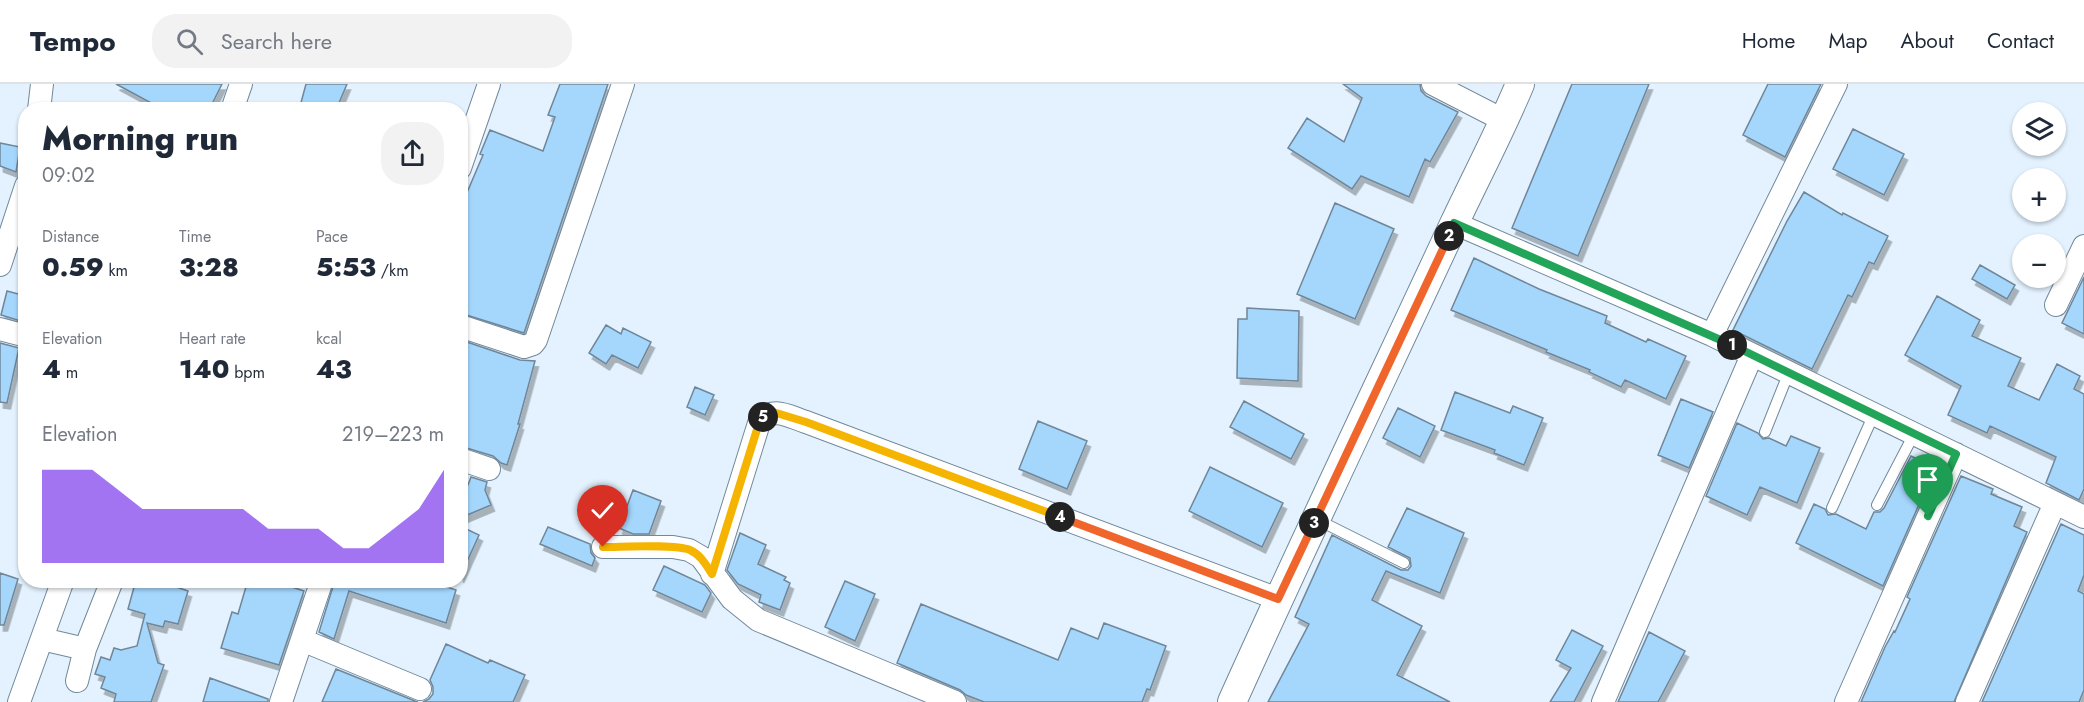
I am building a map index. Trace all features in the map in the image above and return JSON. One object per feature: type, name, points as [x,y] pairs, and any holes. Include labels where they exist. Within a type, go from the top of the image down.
[{"type":"street","points":[[40,102],[42,84]]},
{"type":"street","points":[[235,102],[241,84]]},
{"type":"street","points":[[468,145],[489,84]]},
{"type":"street","points":[[468,329],[524,347],[533,344],[536,340],[623,84]]},
{"type":"street","points":[[1433,84],[1505,121]]},
{"type":"street","points":[[1232,702],[1454,223],[1505,121],[1520,84]]},
{"type":"street","points":[[1712,335],[1836,84]]},
{"type":"street","points":[[0,265],[18,210]]},
{"type":"street","points":[[1454,223],[1712,335],[2055,503],[2081,509]]},
{"type":"street","points":[[2056,305],[2084,246]]},
{"type":"street","points":[[0,329],[18,334]]},
{"type":"street","points":[[1603,702],[1752,355]]},
{"type":"street","points":[[712,574],[759,423],[765,415],[773,412],[828,430],[1278,599]]},
{"type":"street","points":[[1846,702],[1956,454]]},
{"type":"street","points":[[468,462],[489,469]]},
{"type":"street","points":[[1967,702],[2055,503]]},
{"type":"street","points":[[603,547],[689,550],[701,557],[732,599],[758,620],[955,702]]},
{"type":"street","points":[[19,702],[60,588]]},
{"type":"street","points":[[77,681],[85,650],[109,588]]},
{"type":"street","points":[[281,702],[319,588]]},
{"type":"street","points":[[42,639],[85,650]]},
{"type":"street","points":[[302,640],[420,689]]},
{"type":"lane","points":[[1765,432],[1789,372]]},
{"type":"lane","points":[[1832,508],[1874,414]]},
{"type":"lane","points":[[1877,505],[1914,434]]},
{"type":"lane","points":[[1316,519],[1404,563]]},
{"type":"building","points":[[116,84],[222,84],[213,102],[149,102]]},
{"type":"building","points":[[306,84],[347,84],[339,102],[301,102]]},
{"type":"building","points":[[560,84],[608,84],[524,333],[468,316],[468,190],[483,155],[480,154],[490,130],[543,151],[555,117],[548,115]]},
{"type":"building","points":[[1343,84],[1420,84],[1421,91],[1426,96],[1458,112],[1430,162],[1425,159],[1409,197],[1361,176],[1352,189],[1288,148],[1307,118],[1344,142],[1362,98]]},
{"type":"building","points":[[1572,84],[1649,84],[1578,256],[1512,228]]},
{"type":"building","points":[[1768,84],[1821,84],[1785,157],[1743,135]]},
{"type":"building","points":[[1853,129],[1904,154],[1884,195],[1833,169]]},
{"type":"building","points":[[0,143],[18,147],[16,172],[0,166]]},
{"type":"building","points":[[1804,192],[1842,215],[1843,213],[1888,236],[1874,264],[1869,262],[1852,297],[1848,295],[1812,369],[1733,330],[1787,221]]},
{"type":"building","points":[[1335,203],[1394,229],[1355,319],[1297,294]]},
{"type":"building","points":[[1474,258],[1539,289],[1607,316],[1605,323],[1646,342],[1648,339],[1686,356],[1666,399],[1625,380],[1621,387],[1589,372],[1590,370],[1546,352],[1547,350],[1451,310]]},
{"type":"building","points":[[1980,265],[2012,283],[2013,288],[2007,299],[1972,279]]},
{"type":"building","points":[[2084,277],[2084,334],[2062,323]]},
{"type":"building","points":[[7,291],[18,294],[18,320],[1,315]]},
{"type":"building","points":[[1937,296],[1980,320],[1972,336],[2021,358],[2008,386],[2039,400],[2057,364],[2080,376],[2074,389],[2084,394],[2084,489],[2079,500],[2046,483],[2056,457],[1990,426],[1987,433],[1948,415],[1961,386],[1905,355]]},
{"type":"building","points":[[1247,308],[1299,311],[1298,381],[1237,378],[1238,319],[1247,319]]},
{"type":"building","points":[[606,325],[621,334],[623,328],[651,342],[638,368],[612,355],[606,364],[589,353]]},
{"type":"building","points":[[468,342],[520,360],[535,361],[518,424],[520,424],[507,465],[493,456],[468,448]]},
{"type":"building","points":[[0,343],[18,348],[18,353],[7,403],[0,402]]},
{"type":"building","points":[[695,387],[714,395],[705,415],[687,407]]},
{"type":"building","points":[[1455,392],[1510,413],[1513,406],[1543,418],[1524,465],[1494,453],[1495,450],[1441,430]]},
{"type":"building","points":[[1681,399],[1713,412],[1689,468],[1658,455]]},
{"type":"building","points":[[1244,401],[1304,434],[1291,459],[1230,427]]},
{"type":"building","points":[[1398,408],[1435,426],[1420,457],[1383,438]]},
{"type":"building","points":[[1038,421],[1087,441],[1067,489],[1019,469]]},
{"type":"building","points":[[1737,423],[1758,433],[1763,439],[1769,438],[1786,446],[1791,436],[1820,448],[1797,503],[1760,487],[1747,515],[1706,496]]},
{"type":"building","points":[[1911,456],[1935,468],[1883,586],[1796,543],[1814,504],[1825,509],[1828,515],[1836,514],[1866,529],[1874,512],[1880,512],[1884,508]]},
{"type":"building","points":[[1210,467],[1283,503],[1262,547],[1189,511]]},
{"type":"building","points":[[1961,476],[1993,489],[1991,494],[2022,507],[2014,526],[2027,532],[1954,702],[1861,702],[1885,647],[1895,632],[1910,599],[1907,597]]},
{"type":"building","points":[[471,477],[487,482],[485,490],[491,505],[468,515],[468,485]]},
{"type":"building","points":[[633,490],[661,501],[649,534],[633,534],[619,528]]},
{"type":"building","points":[[1407,508],[1464,533],[1440,593],[1386,571],[1372,600],[1422,626],[1397,675],[1450,702],[1268,702],[1309,624],[1295,617],[1332,535],[1401,570],[1408,570],[1411,566],[1410,558],[1388,547]]},
{"type":"building","points":[[2061,524],[2084,535],[2084,575],[2078,591],[2084,594],[2084,690],[2079,702],[1982,702]]},
{"type":"building","points":[[548,527],[590,544],[591,553],[595,558],[592,566],[540,544]]},
{"type":"building","points":[[468,530],[479,535],[468,559]]},
{"type":"building","points":[[740,533],[766,545],[758,564],[786,577],[784,580],[790,583],[780,610],[759,602],[761,595],[738,584],[727,570]]},
{"type":"building","points":[[664,566],[705,585],[711,593],[702,612],[653,590]]},
{"type":"building","points":[[0,573],[18,579],[4,625],[0,625]]},
{"type":"building","points":[[845,581],[875,594],[855,641],[825,627]]},
{"type":"building","points":[[134,588],[179,588],[188,591],[178,624],[165,621],[163,627],[147,623],[158,663],[164,665],[151,702],[114,702],[116,694],[101,688],[105,677],[95,674],[101,657],[110,660],[114,648],[121,650],[137,646],[145,614],[128,609]]},
{"type":"building","points":[[246,588],[295,588],[304,591],[279,665],[221,648],[232,612],[238,614]]},
{"type":"building","points":[[333,588],[450,588],[456,590],[446,623],[349,591],[334,639],[319,632]]},
{"type":"building","points":[[921,604],[1058,660],[1071,628],[1098,639],[1104,623],[1166,646],[1150,690],[1147,689],[1142,702],[984,702],[897,663]]},
{"type":"building","points":[[1572,630],[1603,646],[1574,702],[1550,702],[1571,668],[1556,660]]},
{"type":"building","points":[[1649,632],[1685,651],[1658,702],[1618,702]]},
{"type":"building","points":[[446,644],[488,663],[490,660],[525,675],[513,702],[423,702],[433,694],[430,680]]},
{"type":"building","points":[[336,669],[415,701],[418,702],[322,702]]},
{"type":"building","points":[[210,678],[268,699],[268,702],[203,702]]},
{"type":"route","points":[[603,547],[689,550],[701,557],[712,574],[759,423],[765,415],[773,412],[806,422],[1278,599],[1454,223],[1712,335],[1956,454],[1928,516]]}]
